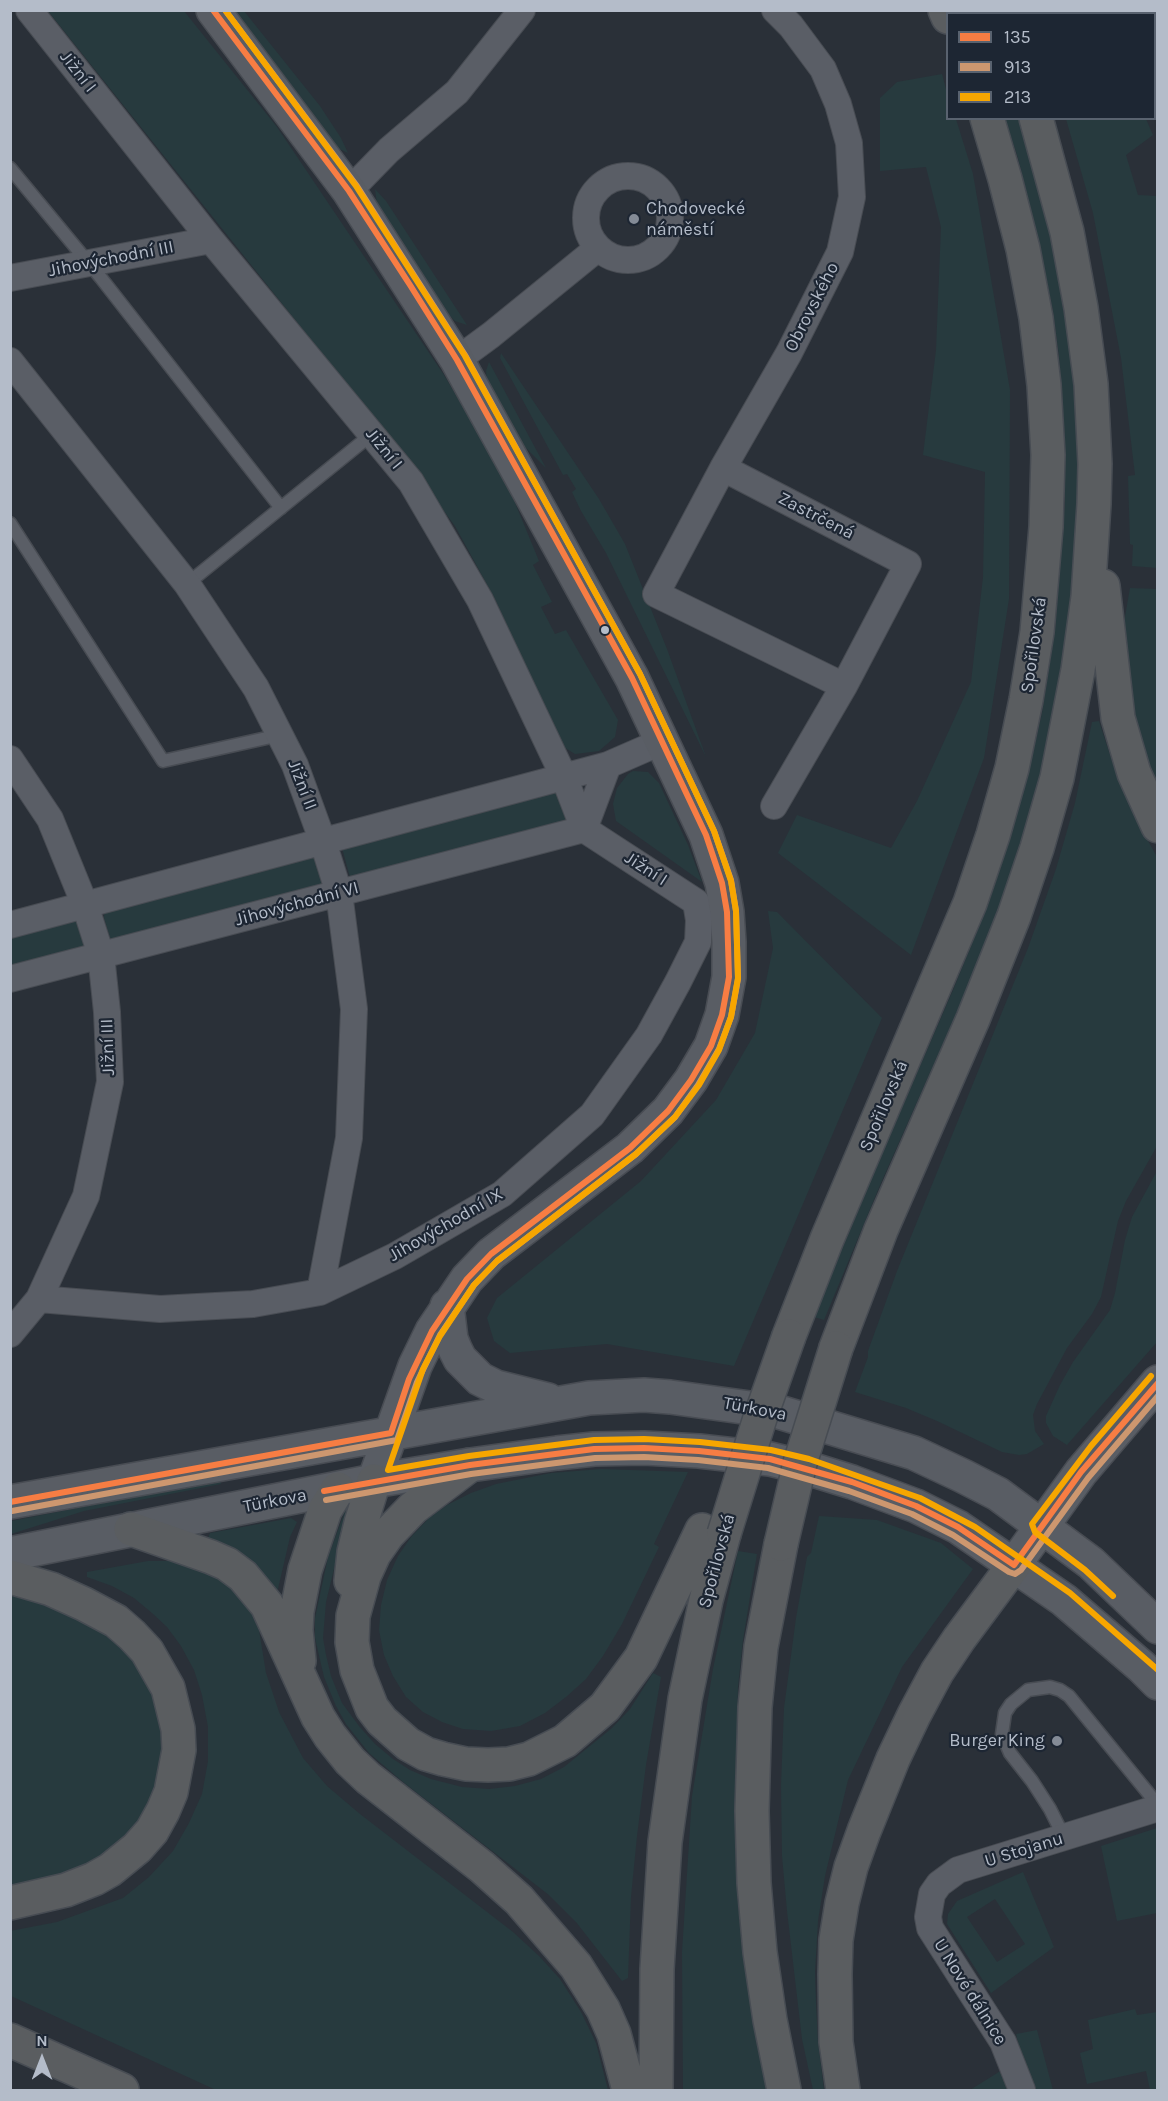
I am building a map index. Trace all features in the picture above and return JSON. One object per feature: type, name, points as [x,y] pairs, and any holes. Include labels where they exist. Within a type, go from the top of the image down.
[{"type":"highway","name":"Spořilovská","points":[[656,2091],[657,1970],[665,1842],[685,1699],[704,1611],[713,1532],[760,1418],[827,1239],[943,968],[982,869],[1012,768],[1026,700],[1037,632],[1048,494],[1044,385],[1036,318],[1023,249],[988,120]]},
{"type":"highway","points":[[784,2091],[771,2030],[760,1952],[752,1823],[755,1707],[761,1647],[781,1544],[800,1463],[836,1348],[890,1208],[1000,951],[1037,848],[1057,778],[1074,697],[1088,597],[1094,504],[1093,424],[1086,345],[1064,221],[1037,120]]},
{"type":"highway","points":[[1094,504],[1110,664],[1118,718],[1134,773],[1158,826]]},
{"type":"highway","points":[[352,1628],[357,1594],[374,1554],[388,1534],[413,1508],[470,1465]]},
{"type":"highway","points":[[374,1481],[354,1552],[350,1602],[357,1670],[372,1708],[382,1721],[408,1744],[426,1754],[466,1764],[509,1764],[529,1759],[566,1741],[605,1707],[641,1658],[713,1532]]},
{"type":"highway","points":[[307,1692],[297,1647],[297,1611],[311,1546],[325,1510],[338,1489]]},
{"type":"highway","points":[[131,1529],[211,1557],[227,1564],[243,1576],[267,1605],[330,1736],[350,1761],[368,1778],[482,1867],[519,1900],[576,1966],[597,1998],[614,2034],[629,2091]]},
{"type":"highway","points":[[843,2091],[836,2042],[836,1940],[851,1868],[872,1810],[914,1715],[959,1640],[1014,1565]]},
{"type":"highway","points":[[10,1577],[51,1589],[84,1604],[116,1621],[132,1635],[153,1660],[168,1688],[178,1729],[179,1750],[171,1792],[163,1811],[152,1831],[137,1848],[110,1870],[94,1879],[66,1890],[10,1903]]},
{"type":"highway","points":[[10,2040],[122,2091]]},
{"type":"main road","points":[[213,10],[349,191],[457,360],[603,624],[663,741],[706,835],[722,884],[727,912],[729,977],[722,1015],[711,1046],[691,1080],[668,1111],[630,1148],[491,1254],[467,1279],[432,1331],[409,1379],[374,1481]]},
{"type":"main road","points":[[447,1306],[451,1339],[455,1349],[460,1359],[480,1379],[496,1388],[559,1403]]},
{"type":"main road","points":[[1014,1565],[1041,1525],[1098,1451],[1158,1382]]},
{"type":"main road","name":"Türkova","points":[[10,1502],[588,1398],[644,1395],[718,1402],[779,1412],[914,1453],[998,1494],[1091,1563],[1158,1627]]},
{"type":"main road","points":[[338,1489],[391,1433]]},
{"type":"main road","name":"Türkova","points":[[10,1554],[374,1481],[470,1465],[594,1449],[699,1451],[770,1459],[807,1468],[916,1506],[971,1535],[1064,1600],[1135,1660],[1158,1683]]},
{"type":"street","name":"Jižní I","points":[[29,10],[212,240],[411,482],[480,600],[564,777],[584,829],[696,902]]},
{"type":"street","points":[[349,191],[389,150],[457,92],[522,10]]},
{"type":"street","name":"Obrovského","points":[[775,10],[792,26],[823,69],[838,104],[849,143],[852,197],[840,252],[789,353],[723,468],[656,594],[844,686]]},
{"type":"street","name":"Jihovýchodní III","points":[[10,278],[212,240]]},
{"type":"street","points":[[457,360],[598,248]]},
{"type":"street","name":"Jižní II","points":[[10,361],[187,584],[256,688],[295,765],[323,842],[339,893],[354,1009],[349,1138],[320,1292]]},
{"type":"street","name":"Zastrčená","points":[[723,468],[908,564],[844,686]]},
{"type":"street","points":[[774,806],[844,686]]},
{"type":"street","points":[[10,925],[608,765],[663,741]]},
{"type":"street","name":"Jižní III","points":[[10,759],[50,819],[85,905],[101,956],[107,1012],[110,1082],[86,1196],[39,1299],[10,1334]]},
{"type":"street","points":[[584,829],[608,765]]},
{"type":"street","name":"Jihovýchodní VI","points":[[10,979],[584,829]]},
{"type":"street","name":"Jihovýchodní IX","points":[[39,1299],[160,1309],[253,1304],[320,1292],[395,1256],[502,1194],[592,1115],[649,1035],[698,942],[699,920],[696,902]]},
{"type":"street","name":"U Stojanu","points":[[930,1928],[928,1917],[932,1894],[948,1875],[1158,1807]]},
{"type":"street","name":"U Nové dálnice","points":[[930,1928],[1004,2042],[1022,2091]]},
{"type":"lane","points":[[10,168],[88,263],[280,508]]},
{"type":"lane","points":[[187,584],[372,434]]},
{"type":"lane","points":[[10,523],[164,760],[280,735]]},
{"type":"lane","points":[[1064,1837],[1032,1781],[1010,1753],[1002,1734],[1005,1713],[1018,1696],[1028,1690],[1050,1687],[1070,1696],[1158,1807]]},
{"type":"green space","points":[[48,11],[184,11],[277,127],[444,375],[504,476],[539,561],[533,565],[552,602],[541,607],[555,634],[566,630],[618,720],[615,737],[599,751],[575,754],[559,744],[496,601],[455,526],[392,441]]},
{"type":"green space","points":[[230,11],[244,11],[320,106],[348,153],[333,146]]},
{"type":"green space","points":[[1098,11],[1098,12],[1027,12]]},
{"type":"green space","points":[[942,74],[946,89],[946,120],[956,120],[973,174],[1010,390],[1009,599],[984,758],[911,955],[778,853],[797,815],[891,848],[917,801],[971,682],[983,577],[985,472],[923,455],[936,350],[941,227],[926,167],[880,171],[880,98],[897,82]]},
{"type":"green space","points":[[1005,120],[1019,120],[1031,154],[1050,232],[1071,355],[1078,444],[1075,557],[1067,632],[1039,780],[1024,836],[1001,905],[965,994],[881,1183],[824,1320],[814,1317],[989,902],[1012,832],[1042,713],[1055,630],[1065,501],[1065,444],[1059,356],[1053,311],[1018,158]]},
{"type":"green space","points":[[1066,120],[1146,120],[1153,135],[1126,155],[1138,195],[1157,196],[1157,568],[1132,566],[1133,545],[1130,544],[1128,476],[1135,475],[1121,358],[1093,213]]},
{"type":"green space","points":[[375,189],[386,201],[467,325],[455,321],[442,309],[378,212]]},
{"type":"green space","points":[[501,353],[599,499],[625,544],[667,649],[706,757],[606,553],[581,511],[572,492],[576,489],[567,474],[563,475],[500,358]]},
{"type":"green space","points":[[489,362],[546,468],[524,446],[487,382],[486,371]]},
{"type":"green space","points":[[1130,588],[1157,589],[1157,794],[1128,708],[1123,628]]},
{"type":"green space","points":[[1099,721],[1113,764],[1136,819],[1157,857],[1157,1146],[1126,1201],[1118,1221],[1101,1297],[1092,1314],[1067,1348],[1037,1404],[1033,1415],[1035,1431],[1044,1444],[1027,1454],[1019,1455],[1002,1452],[906,1408],[855,1392],[897,1271],[1028,948],[1056,869],[1075,803],[1092,722]]},
{"type":"green space","points":[[633,771],[648,772],[659,783],[688,845],[702,882],[616,821],[613,804],[617,788]]},
{"type":"green space","points":[[556,789],[568,820],[565,825],[351,881],[341,844]]},
{"type":"green space","points":[[320,850],[332,886],[112,944],[104,918],[105,906]]},
{"type":"green space","points":[[768,911],[777,912],[882,1018],[734,1366],[607,1344],[510,1353],[494,1341],[487,1318],[497,1298],[641,1181],[716,1100],[755,1033],[773,948]]},
{"type":"green space","points":[[73,914],[90,945],[11,971],[11,931]]},
{"type":"green space","points":[[1157,1171],[1157,1342],[1067,1445],[1053,1436],[1046,1423],[1046,1416],[1073,1362],[1110,1310],[1132,1217]]},
{"type":"green space","points":[[601,1469],[688,1472],[654,1544],[659,1547],[622,1624],[603,1656],[586,1679],[566,1697],[545,1713],[520,1726],[491,1731],[463,1729],[423,1712],[406,1697],[393,1676],[384,1655],[379,1630],[381,1605],[387,1580],[398,1556],[411,1537],[429,1518],[447,1505],[496,1484],[551,1473]]},
{"type":"green space","points":[[220,1480],[221,1484],[84,1511],[11,1534],[11,1521]]},
{"type":"green space","points":[[349,1507],[326,1602],[323,1638],[326,1655],[331,1676],[342,1703],[375,1744],[410,1770],[431,1779],[462,1787],[489,1789],[515,1786],[541,1779],[564,1767],[612,1728],[630,1709],[653,1673],[661,1677],[637,1836],[631,1897],[628,1978],[622,1981],[576,1922],[549,1895],[403,1782],[369,1753],[346,1724],[324,1677],[315,1638],[315,1618],[328,1557],[345,1511]]},
{"type":"green space","points":[[819,1516],[877,1520],[941,1543],[973,1569],[902,1667],[848,1780],[825,1876],[818,1921],[816,2003],[824,2090],[813,2090],[802,2039],[787,1911],[782,1856],[781,1785],[784,1708],[796,1618],[807,1557],[811,1553]]},
{"type":"green space","points":[[291,1518],[297,1522],[290,1537],[276,1590],[208,1538],[210,1533]]},
{"type":"green space","points":[[738,1551],[757,1554],[738,1687],[735,1839],[738,1904],[746,1975],[766,2090],[683,2090],[682,1952],[692,1796],[713,1669]]},
{"type":"green space","points":[[148,1561],[188,1563],[207,1570],[244,1598],[259,1630],[266,1673],[279,1712],[303,1758],[327,1786],[360,1814],[513,1932],[539,1956],[560,1979],[581,2012],[596,2043],[608,2090],[216,2090],[11,1996],[10,1931],[57,1922],[123,1898],[149,1877],[173,1851],[202,1794],[208,1761],[208,1727],[202,1695],[194,1670],[167,1627],[152,1613],[134,1598],[112,1586],[87,1577],[87,1572]]},
{"type":"green space","points":[[11,1596],[55,1606],[121,1642],[152,1681],[166,1726],[156,1797],[129,1839],[84,1868],[11,1888]]},
{"type":"green space","points":[[1157,1828],[1157,1913],[1117,1921],[1101,1846]]},
{"type":"green space","points":[[1023,1872],[1054,1947],[991,1993],[947,1924],[948,1914],[957,1901]],"holes":[[[995,1899],[1025,1944],[997,1962],[967,1917]]]},
{"type":"green space","points":[[1135,2009],[1137,2015],[1157,2012],[1157,2090],[1150,2090],[1146,2071],[1087,2084],[1080,2053],[1093,2049],[1088,2020]]},
{"type":"green space","points":[[1037,2030],[1053,2090],[1029,2090],[1016,2034]]},
{"type":"green space","points":[[1002,2070],[1015,2090],[970,2090]]},
{"type":"transit line","name":"135","points":[[10,1502],[391,1433],[409,1379],[432,1331],[467,1279],[491,1254],[630,1148],[668,1111],[691,1080],[711,1046],[722,1015],[729,977],[727,912],[722,883],[706,835],[632,678],[457,360],[410,285],[349,191],[213,10]]},
{"type":"transit line","name":"913","points":[[12,1511],[397,1440],[417,1382],[440,1335],[474,1285],[497,1261],[636,1154],[675,1117],[698,1085],[719,1049],[731,1017],[738,979],[736,911],[731,880],[714,831],[640,674],[465,355],[357,186],[225,10]]},
{"type":"transit line","name":"213","points":[[225,10],[356,186],[465,356],[640,674],[714,831],[731,881],[736,911],[738,978],[731,1017],[719,1050],[699,1085],[675,1117],[636,1154],[497,1261],[474,1285],[440,1336],[423,1369],[388,1470],[469,1456],[594,1440],[644,1439],[700,1442],[771,1450],[809,1459],[920,1498],[975,1527],[1070,1593],[1158,1670]]},
{"type":"transit line","name":"213","points":[[1113,1596],[1085,1570],[1035,1532],[1032,1524],[1091,1446],[1151,1376]]},
{"type":"transit line","name":"135","points":[[324,1491],[470,1465],[594,1449],[644,1448],[699,1451],[770,1459],[852,1482],[916,1506],[958,1527],[1014,1565],[1081,1472],[1158,1383]]},
{"type":"transit line","name":"913","points":[[326,1500],[471,1474],[595,1458],[644,1457],[698,1460],[768,1468],[849,1491],[912,1514],[953,1535],[1015,1574],[1021,1570],[1088,1478],[1158,1396]]},
{"type":"place","name":"Chodovecké náměstí","points":[[634,219]]},
{"type":"place","name":"Burger King","points":[[1057,1741]]}]
